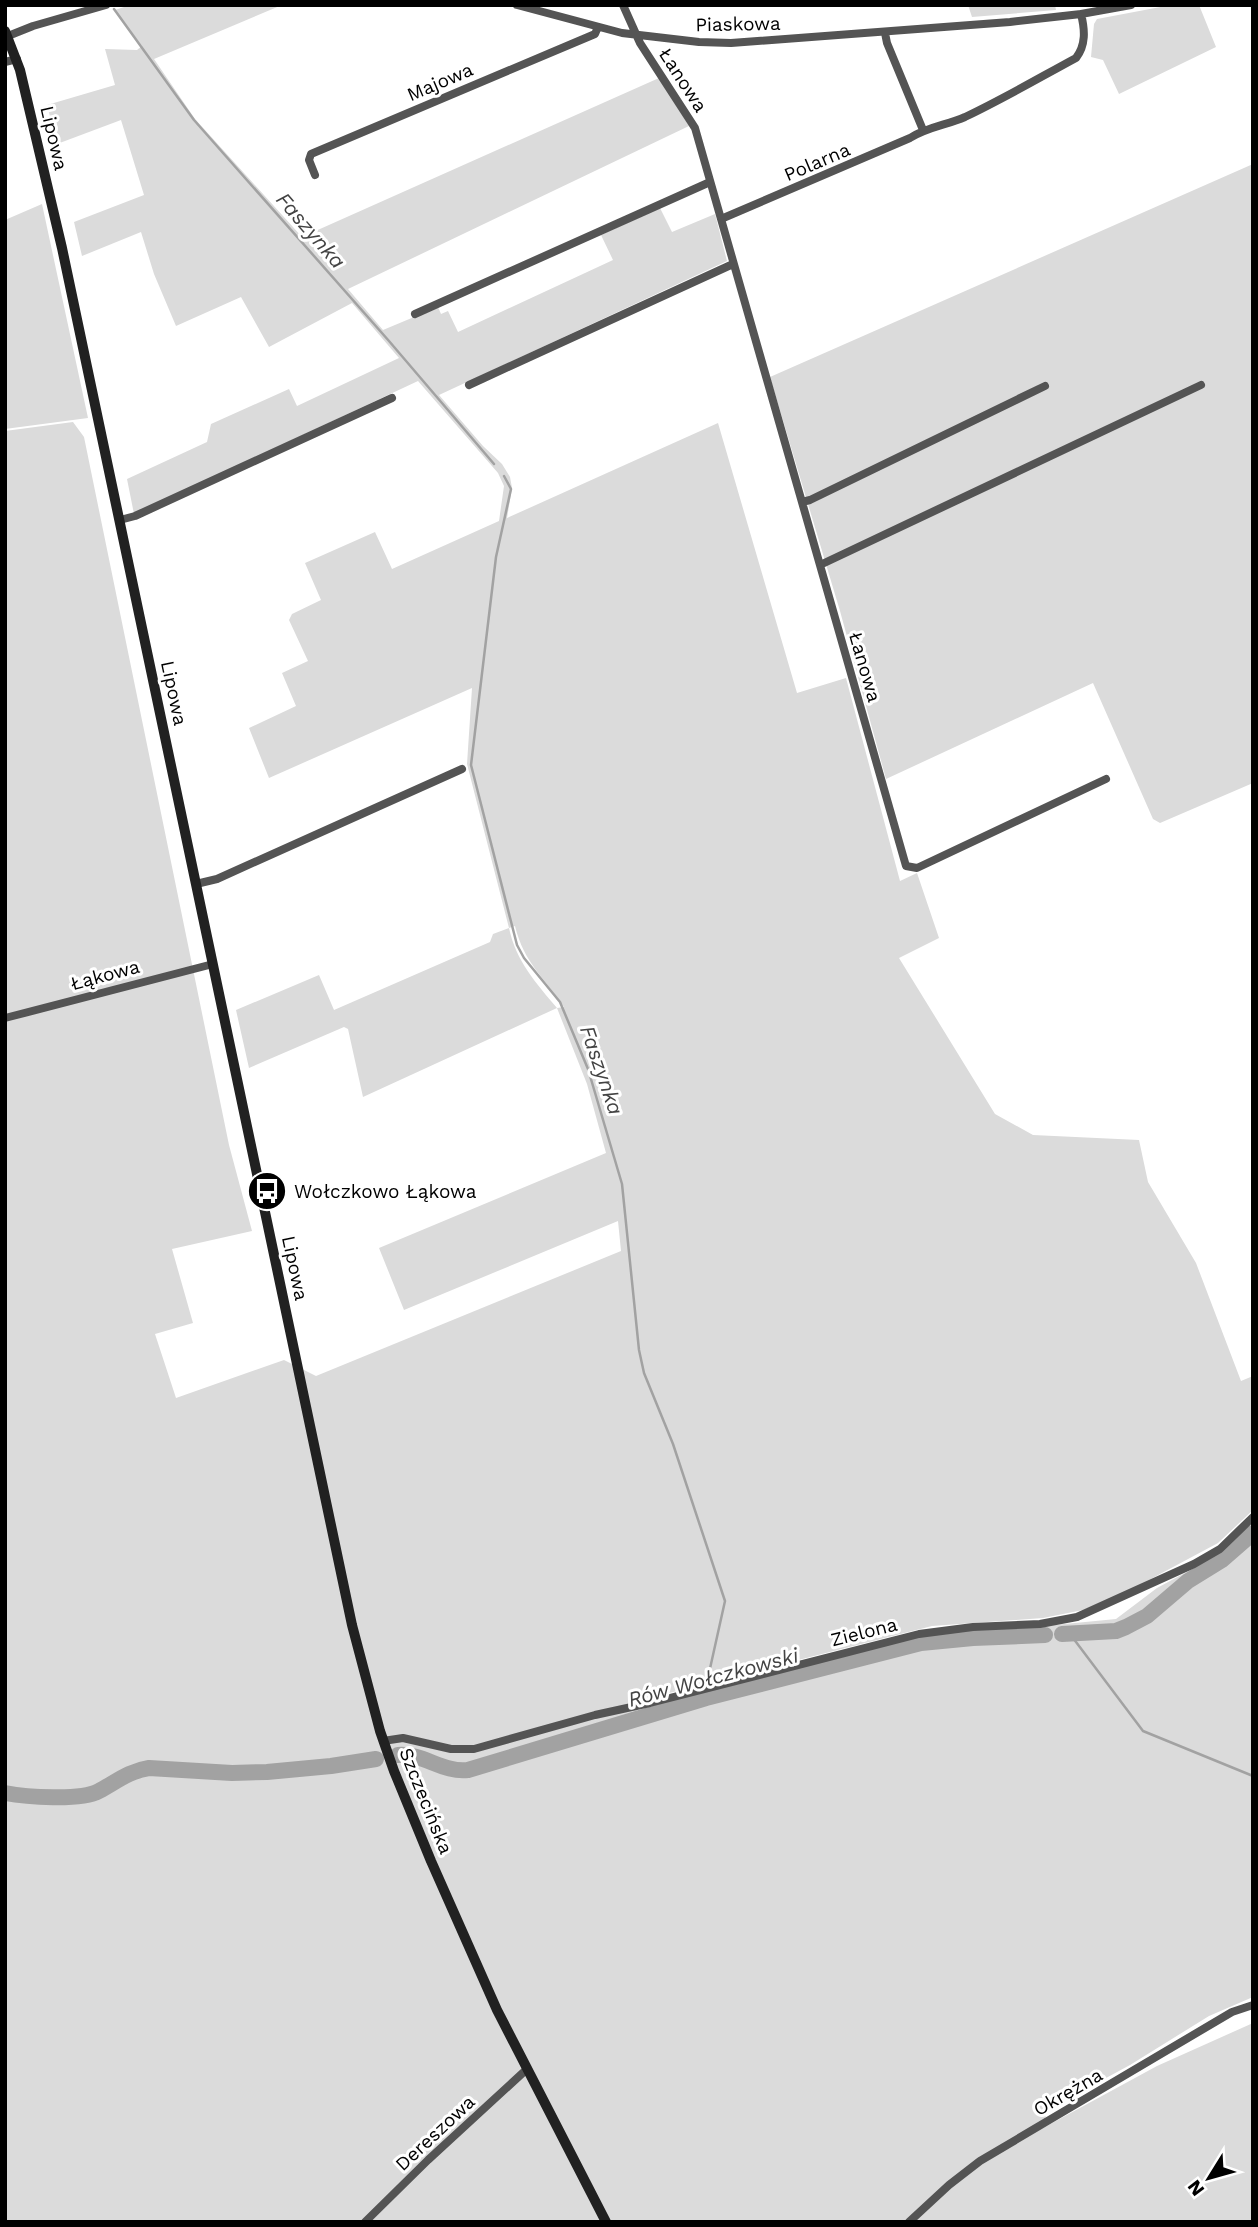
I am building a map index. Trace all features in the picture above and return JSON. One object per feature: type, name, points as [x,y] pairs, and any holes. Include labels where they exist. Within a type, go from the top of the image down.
[{"type":"street","points":[[7,34],[106,5]]},
{"type":"street","name":"Piaskowa","points":[[517,5],[638,36],[731,43],[886,33],[1081,14],[1130,5]]},
{"type":"street","name":"Łanowa","points":[[623,5],[640,43],[695,128],[906,866],[917,868],[1106,779]]},
{"type":"street","name":"Polarna","points":[[720,219],[910,138],[923,130],[940,127],[967,116],[1076,58],[1082,50],[1084,38],[1081,14]]},
{"type":"street","name":"Majowa","points":[[315,175],[309,160],[311,155],[595,34],[598,27]]},
{"type":"street","points":[[886,33],[887,43],[923,130]]},
{"type":"street","name":"Lipowa","points":[[7,34],[17,59],[62,248],[297,1364]]},
{"type":"street","points":[[5,62],[17,59]]},
{"type":"street","points":[[415,314],[710,181]]},
{"type":"street","points":[[469,385],[733,264]]},
{"type":"street","points":[[802,502],[1045,386]]},
{"type":"street","points":[[820,565],[1201,386]]},
{"type":"street","points":[[120,520],[135,516],[392,398]]},
{"type":"street","points":[[196,884],[217,879],[462,769]]},
{"type":"street","name":"Łąkowa","points":[[5,1018],[213,964]]},
{"type":"street","name":"Szczecińska","points":[[297,1364],[356,1642],[383,1741],[398,1783],[463,1935],[527,2069],[606,2222]]},
{"type":"street","name":"Zielona","points":[[383,1741],[403,1738],[451,1749],[474,1749],[595,1715],[664,1700],[919,1634],[1077,1617],[1194,1564],[1220,1549],[1253,1517]]},
{"type":"street","name":"Okrężna","points":[[909,2222],[948,2185],[980,2161],[1232,2012],[1253,2005]]},
{"type":"street","name":"Dereszowa","points":[[366,2222],[428,2160],[527,2069]]},
{"type":"shaded area","points":[[130,5],[282,5],[154,59],[195,119],[302,237],[659,78],[689,126],[348,289],[383,330],[438,307],[441,314],[448,311],[458,332],[613,260],[601,235],[660,208],[672,232],[715,214],[727,261],[439,395],[502,464],[510,477],[512,488],[507,518],[718,423],[797,693],[846,678],[900,881],[917,873],[939,938],[899,958],[995,1114],[1033,1135],[1139,1140],[1148,1182],[1196,1263],[1241,1381],[1253,1376],[1253,1510],[1218,1543],[1132,1589],[1083,1610],[1043,1618],[932,1626],[634,1702],[638,1712],[940,1636],[1116,1619],[1157,1588],[1222,1553],[1253,1524],[1253,1997],[1209,2016],[1130,2065],[1047,2110],[1043,2128],[1157,2066],[1253,2023],[1253,2222],[5,2222],[5,431],[73,422],[84,437],[229,1145],[252,1231],[172,1249],[193,1323],[155,1334],[176,1398],[284,1360],[316,1376],[621,1251],[618,1221],[404,1310],[379,1248],[606,1153],[587,1084],[557,1008],[564,1007],[529,960],[515,926],[509,928],[467,764],[472,688],[269,778],[249,728],[296,706],[282,673],[308,661],[289,620],[292,614],[321,600],[305,563],[375,532],[392,569],[499,521],[504,486],[498,473],[418,381],[134,514],[127,479],[207,442],[211,424],[289,389],[297,406],[399,358],[352,303],[269,347],[241,297],[176,326],[154,274],[141,232],[82,256],[74,222],[144,195],[121,120],[57,144],[47,105],[115,85],[105,49],[137,50],[142,46],[115,10]]},
{"type":"shaded area","points":[[968,5],[1055,5],[1056,10],[972,17]]},
{"type":"shaded area","points":[[1171,5],[1199,5],[1216,47],[1119,94],[1103,60],[1091,57],[1094,24],[1097,19]]},
{"type":"shaded area","points":[[1253,164],[1253,783],[1160,823],[1153,819],[1093,683],[886,779],[840,611],[770,377]]},
{"type":"shaded area","points":[[42,204],[88,418],[5,429],[5,220]]},
{"type":"shaded area","points":[[509,928],[522,961],[557,1008],[363,1097],[348,1029],[344,1027],[249,1068],[236,1010],[319,975],[334,1010],[490,942],[493,934]]},
{"type":"waterway","name":"Faszynka","points":[[114,9],[194,120],[494,464]]},
{"type":"waterway","name":"Faszynka","points":[[504,476],[511,489],[496,557],[471,765],[517,945],[524,958],[560,1002],[588,1069],[622,1184],[639,1350],[644,1373],[673,1444],[725,1601],[707,1682]]},
{"type":"waterway","name":"Rów Wołczkowski","points":[[1062,1634],[1116,1631],[1147,1616],[1188,1581],[1222,1560],[1253,1533]]},
{"type":"waterway","points":[[1070,1634],[1143,1731],[1253,1776]]},
{"type":"waterway","name":"Rów Wołczkowski","points":[[398,1755],[416,1757],[450,1769],[468,1770],[706,1698],[921,1643],[1045,1635]]},
{"type":"waterway","name":"Rów Wołczkowski","points":[[5,1793],[39,1797],[80,1796],[99,1791],[129,1774],[149,1768],[232,1773],[267,1772],[376,1759]]},
{"type":"place","name":"Wołczkowo Łąkowa","points":[[267,1191]]}]
